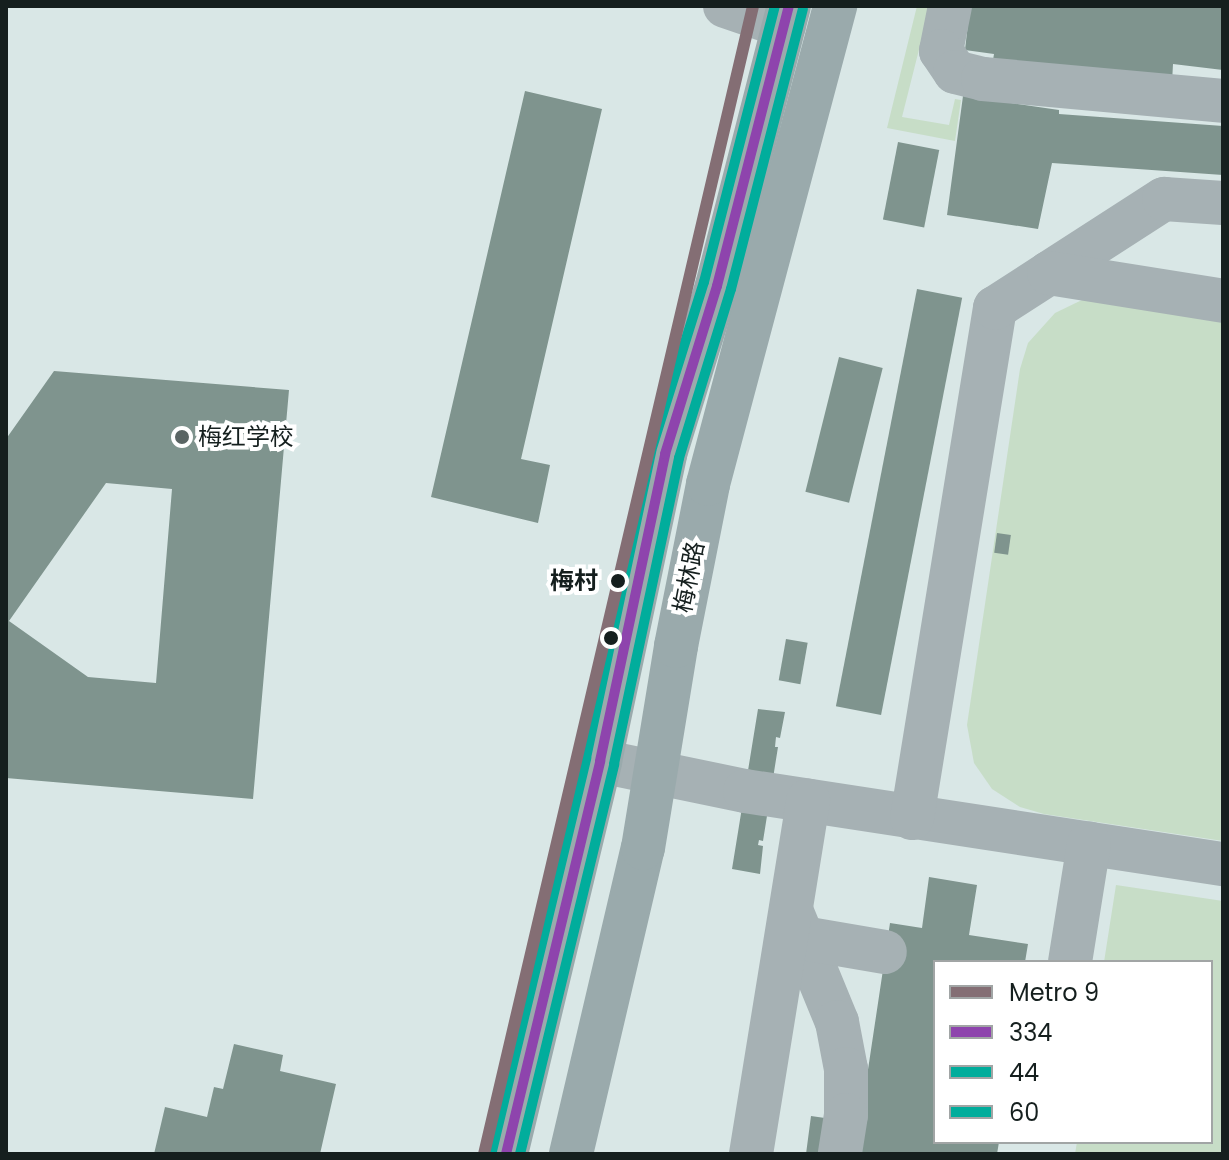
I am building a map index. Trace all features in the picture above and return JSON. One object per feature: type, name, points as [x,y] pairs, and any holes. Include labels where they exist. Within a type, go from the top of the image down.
[{"type":"main road","name":"梅林路","points":[[571,1154],[627,922],[657,773],[676,646],[708,484],[835,6]]},
{"type":"main road","name":"梅林路","points":[[506,1154],[600,761],[665,454],[717,286],[787,16]]},
{"type":"street","points":[[725,6],[787,16]]},
{"type":"street","points":[[950,6],[941,51],[955,72],[983,79],[1223,101]]},
{"type":"street","points":[[912,818],[995,308],[1164,199],[1223,203]]},
{"type":"street","points":[[1049,273],[1223,301]]},
{"type":"street","points":[[600,761],[808,801],[1223,864]]},
{"type":"street","points":[[751,1154],[797,924],[808,801]]},
{"type":"street","points":[[1070,960],[1089,844]]},
{"type":"street","points":[[797,924],[885,952]]},
{"type":"street","points":[[797,924],[837,1022],[846,1069],[846,1115],[840,1154]]},
{"type":"green space","points":[[917,6],[930,6],[902,117],[949,125],[955,99],[961,100],[955,141],[887,128]]},
{"type":"green space","points":[[1084,299],[1223,313],[1223,841],[1044,814],[1020,807],[992,789],[974,763],[967,725],[1020,369],[1028,343],[1055,313]]},
{"type":"green space","points":[[1116,885],[1223,901],[1223,1154],[1075,1154],[1077,1144],[1213,1144],[1213,960],[1104,960]]},
{"type":"building","points":[[970,6],[1223,6],[1223,70],[1173,64],[1172,83],[993,60],[994,54],[965,50]]},
{"type":"building","points":[[525,91],[602,109],[521,459],[550,465],[538,523],[431,497]]},
{"type":"building","points":[[963,96],[1059,110],[1059,114],[1223,126],[1223,175],[1052,163],[1038,229],[947,215]]},
{"type":"building","points":[[898,142],[939,150],[924,228],[883,220]]},
{"type":"building","points":[[917,289],[962,298],[881,715],[836,706]]},
{"type":"building","points":[[839,357],[883,368],[849,503],[805,492]]},
{"type":"building","points":[[54,371],[289,390],[253,799],[6,778],[6,439]],"holes":[[[106,483],[172,489],[156,683],[88,677],[9,621]]]},
{"type":"building","points":[[997,533],[1011,535],[1008,555],[994,553]]},
{"type":"building","points":[[786,639],[808,643],[800,684],[779,680]]},
{"type":"building","points":[[758,709],[785,712],[780,738],[776,737],[775,747],[778,747],[763,841],[759,840],[758,845],[763,846],[760,874],[732,869]]},
{"type":"building","points":[[929,877],[977,885],[969,935],[1028,944],[1025,960],[933,960],[933,1144],[999,1144],[997,1154],[806,1154],[811,1116],[860,1123],[890,923],[922,928]]},
{"type":"building","points":[[234,1044],[283,1055],[280,1071],[336,1084],[320,1154],[154,1154],[165,1107],[207,1117],[214,1087],[223,1089]]},
{"type":"metro line","name":"9","points":[[484,1154],[753,6]]},
{"type":"transit line","name":"60","points":[[492,1151],[586,758],[651,451],[704,282],[775,6]]},
{"type":"transit line","name":"334","points":[[506,1154],[600,761],[665,454],[717,286],[789,6]]},
{"type":"transit line","name":"44","points":[[520,1154],[614,764],[679,458],[731,289],[803,9]]},
{"type":"place","name":"梅红学校","points":[[182,437]]},
{"type":"place","name":"梅村","points":[[618,581]]}]
